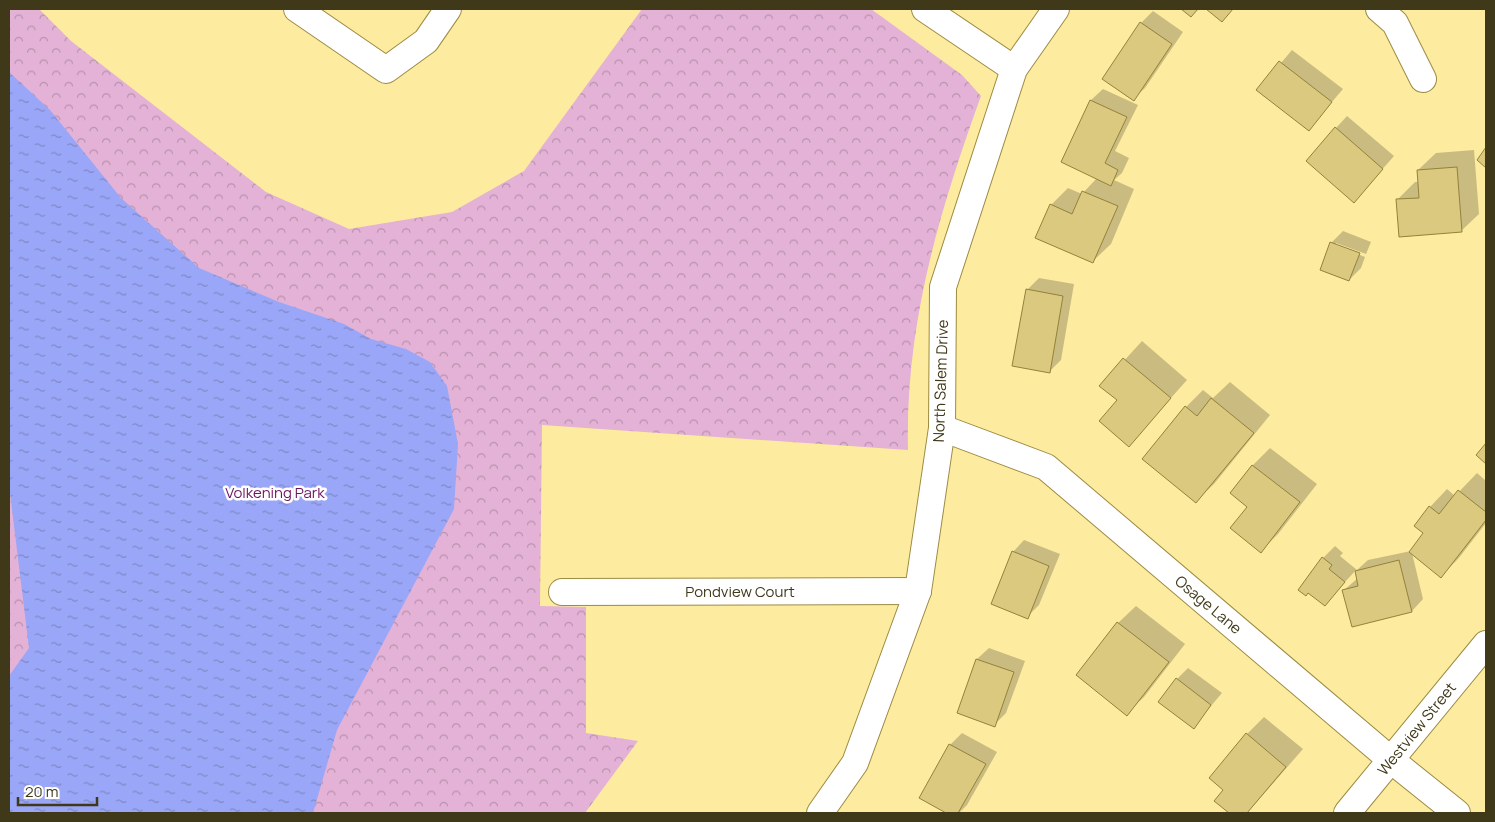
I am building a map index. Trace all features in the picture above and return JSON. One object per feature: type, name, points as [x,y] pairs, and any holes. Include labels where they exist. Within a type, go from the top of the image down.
[{"type":"street","points":[[296,9],[386,70],[426,41],[448,9]]},
{"type":"street","points":[[925,9],[1014,70]]},
{"type":"street","name":"North Salem Drive","points":[[820,813],[855,763],[918,591],[942,428],[943,287],[1014,70],[1056,9]]},
{"type":"street","points":[[1379,9],[1395,23],[1423,79]]},
{"type":"street","name":"Osage Lane","points":[[942,428],[1046,468],[1391,760],[1457,813]]},
{"type":"street","name":"Pondview Court","points":[[562,592],[918,591]]},
{"type":"street","name":"Westview Street","points":[[1347,813],[1486,644]]},
{"type":"green space","name":"Volkening Park","points":[[9,9],[39,9],[71,41],[266,192],[349,229],[452,212],[524,171],[642,9],[871,9],[962,75],[981,96],[951,183],[928,270],[912,358],[908,450],[542,425],[540,606],[586,607],[586,733],[638,741],[585,813],[9,813]]},
{"type":"water","points":[[9,72],[50,110],[121,198],[199,268],[279,302],[344,324],[371,339],[406,349],[430,362],[447,386],[458,444],[454,509],[337,730],[313,813],[9,813],[9,676],[29,648],[9,485]]},
{"type":"building","points":[[1181,9],[1198,9],[1191,17]]},
{"type":"building","points":[[1206,9],[1233,9],[1222,22]]},
{"type":"building","points":[[1140,22],[1172,44],[1134,101],[1102,79]]},
{"type":"building","points":[[1279,61],[1332,102],[1309,131],[1256,90]]},
{"type":"building","points":[[1090,100],[1127,117],[1105,163],[1118,170],[1111,186],[1061,162]]},
{"type":"building","points":[[1335,127],[1383,169],[1354,203],[1306,161]]},
{"type":"building","points":[[1486,147],[1486,168],[1477,160]]},
{"type":"building","points":[[1457,167],[1462,232],[1399,237],[1396,199],[1419,198],[1417,170]]},
{"type":"building","points":[[1082,191],[1118,206],[1093,263],[1035,238],[1050,204],[1072,214]]},
{"type":"building","points":[[1330,242],[1360,253],[1349,281],[1320,270]]},
{"type":"building","points":[[1026,289],[1063,296],[1050,373],[1012,366]]},
{"type":"building","points":[[1123,358],[1171,398],[1129,447],[1099,421],[1117,400],[1099,386]]},
{"type":"building","points":[[1211,398],[1254,433],[1196,503],[1142,459],[1185,406],[1197,416]]},
{"type":"building","points":[[1486,443],[1486,464],[1476,455]]},
{"type":"building","points":[[1252,465],[1300,502],[1261,553],[1230,528],[1247,507],[1230,493]]},
{"type":"building","points":[[1458,490],[1486,512],[1486,520],[1441,578],[1409,552],[1423,533],[1414,526],[1429,506],[1439,514]]},
{"type":"building","points":[[1012,551],[1049,566],[1028,619],[991,604]]},
{"type":"building","points":[[1322,557],[1332,565],[1329,569],[1345,582],[1325,606],[1308,593],[1306,596],[1298,590]]},
{"type":"building","points":[[1399,560],[1412,612],[1352,627],[1342,590],[1358,586],[1355,571]]},
{"type":"building","points":[[1117,622],[1169,662],[1127,716],[1076,675]]},
{"type":"building","points":[[976,659],[1014,672],[995,727],[957,713]]},
{"type":"building","points":[[1176,678],[1211,705],[1194,729],[1158,702]]},
{"type":"building","points":[[1246,733],[1286,767],[1247,813],[1229,813],[1214,801],[1223,790],[1209,778]]},
{"type":"building","points":[[949,744],[986,764],[958,813],[946,813],[919,798]]}]
